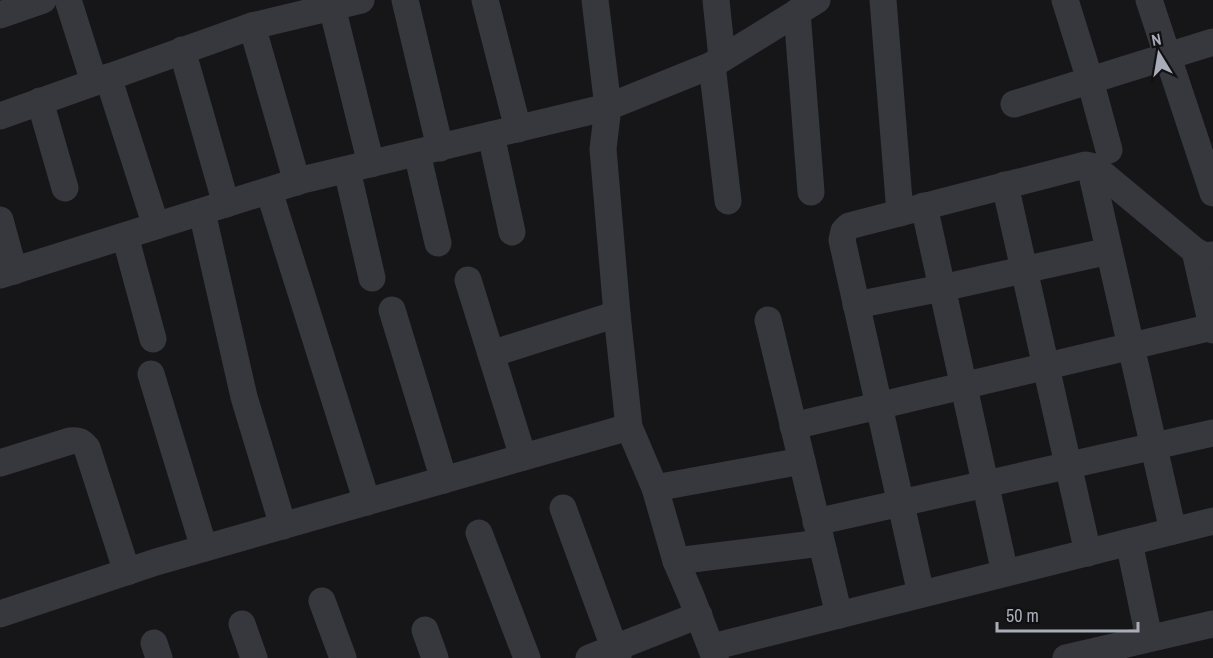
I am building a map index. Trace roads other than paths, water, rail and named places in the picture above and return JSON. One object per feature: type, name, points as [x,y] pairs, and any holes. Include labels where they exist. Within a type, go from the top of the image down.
[{"type":"street","points":[[0,15],[43,0]]},
{"type":"street","points":[[68,0],[156,226]]},
{"type":"street","points":[[0,116],[252,26],[322,6],[362,0]]},
{"type":"street","points":[[405,0],[428,150],[438,243]]},
{"type":"street","points":[[485,0],[518,129]]},
{"type":"street","points":[[595,0],[608,107],[603,149],[628,427],[655,488],[676,561],[713,653],[839,615],[1213,521]]},
{"type":"street","points":[[716,0],[717,62],[728,201]]},
{"type":"street","points":[[883,0],[912,210],[942,288],[1005,573]]},
{"type":"street","points":[[1065,0],[1090,80],[1109,251],[1173,531]]},
{"type":"street","points":[[1149,0],[1213,193]]},
{"type":"street","points":[[322,6],[359,167],[372,278]]},
{"type":"street","points":[[0,220],[7,273],[297,182],[608,107],[717,62],[807,6]]},
{"type":"street","points":[[807,6],[811,192]]},
{"type":"street","points":[[252,26],[297,182]]},
{"type":"street","points":[[1014,104],[1213,42]]},
{"type":"street","points":[[182,50],[214,208],[244,397],[283,526]]},
{"type":"street","points":[[40,101],[65,188]]},
{"type":"street","points":[[491,135],[512,232]]},
{"type":"street","points":[[921,594],[842,240],[844,231],[849,226],[1085,165],[1099,158]]},
{"type":"street","points":[[793,426],[1213,328],[1204,253],[1094,167],[1099,158]]},
{"type":"street","points":[[1005,185],[1088,553]]},
{"type":"street","points":[[269,191],[367,502]]},
{"type":"street","points":[[125,236],[153,339]]},
{"type":"street","points":[[856,305],[1109,251]]},
{"type":"street","points":[[468,280],[523,457]]},
{"type":"street","points":[[392,310],[444,480]]},
{"type":"street","points":[[491,354],[617,314]]},
{"type":"street","points":[[768,320],[839,615]]},
{"type":"street","points":[[151,374],[204,548]]},
{"type":"street","points":[[0,614],[204,548],[628,427]]},
{"type":"street","points":[[676,561],[819,532],[901,503],[1213,433]]},
{"type":"street","points":[[0,462],[70,441],[78,440],[83,443],[87,448],[127,572]]},
{"type":"street","points":[[655,488],[802,461]]},
{"type":"street","points":[[563,508],[617,653]]},
{"type":"street","points":[[479,533],[527,658]]},
{"type":"street","points":[[1129,542],[1149,639]]},
{"type":"street","points":[[322,601],[343,658]]},
{"type":"street","points":[[589,658],[617,653],[699,615]]},
{"type":"street","points":[[242,624],[254,658]]},
{"type":"street","points":[[1066,658],[1213,624]]},
{"type":"street","points":[[425,630],[435,658]]}]
